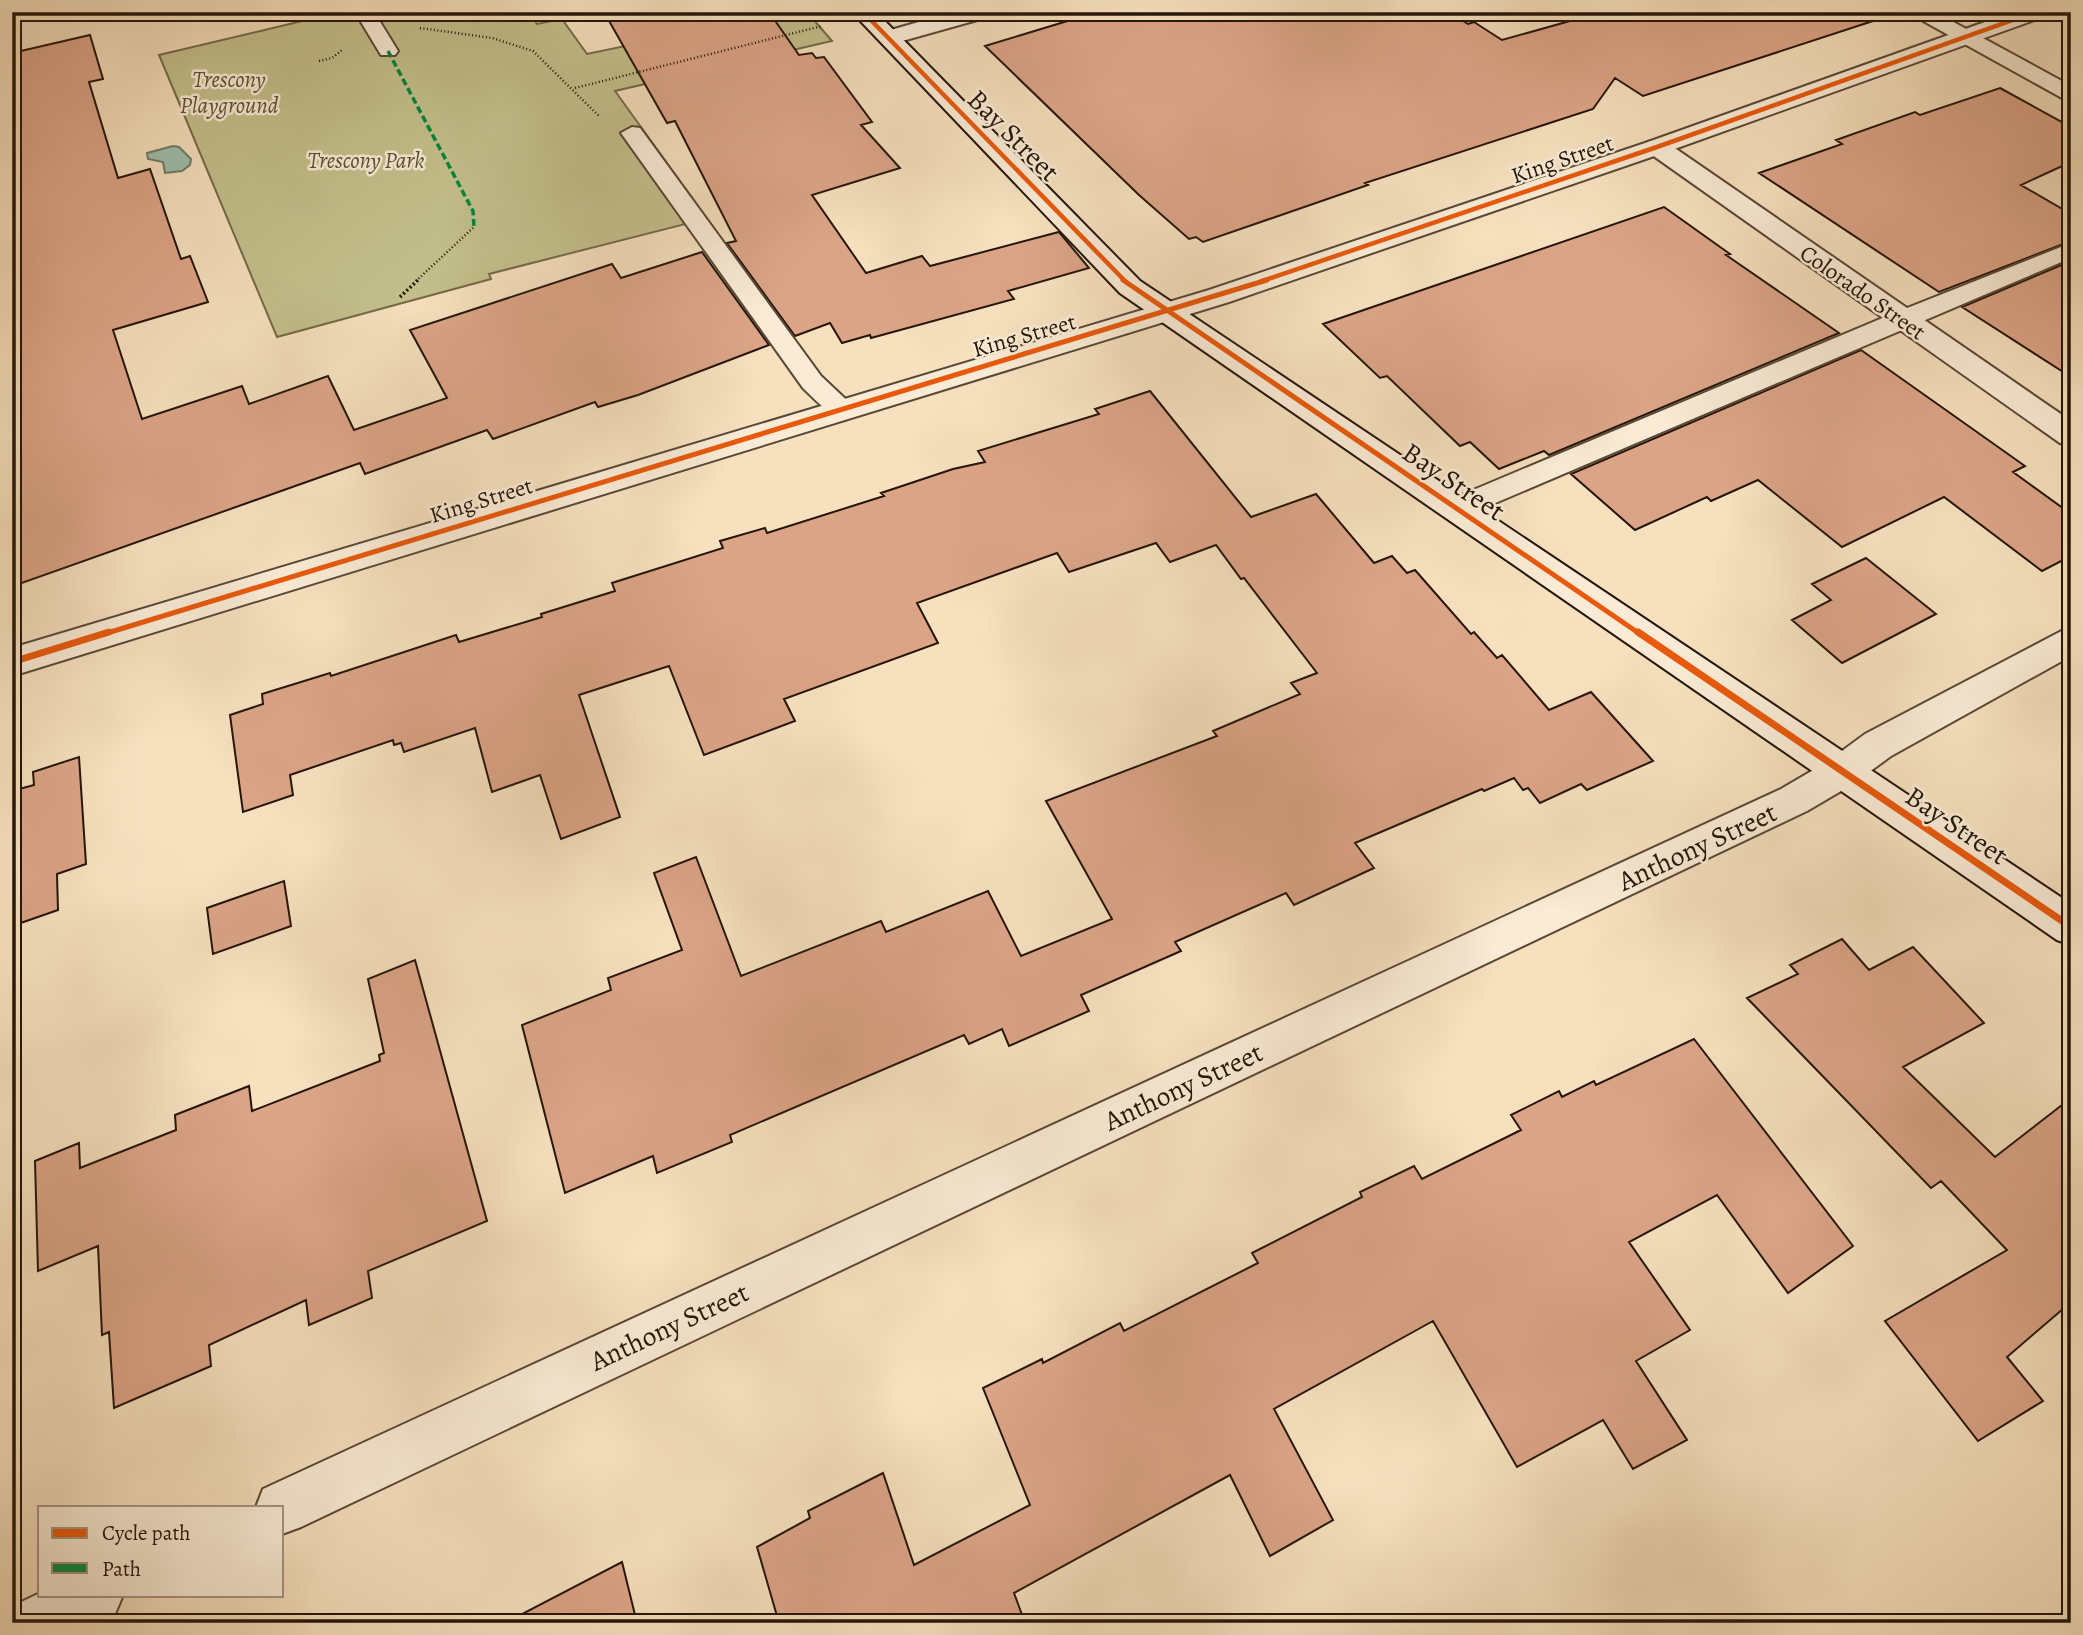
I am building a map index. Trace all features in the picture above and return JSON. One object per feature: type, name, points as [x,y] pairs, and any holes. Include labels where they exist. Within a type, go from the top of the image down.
[{"type":"street","name":"Bay Street","points":[[863,12],[1034,185],[1130,287],[1457,508],[1840,773],[2071,927]]},
{"type":"street","points":[[888,38],[980,12]]},
{"type":"street","points":[[1918,12],[2071,96]]},
{"type":"street","name":"King Street","points":[[12,662],[1165,312],[1657,147],[2035,12]]},
{"type":"street","name":"Colorado Street","points":[[1657,147],[2071,436]]},
{"type":"street","name":"Anthony Street","points":[[284,1507],[1782,806],[1840,773],[1878,744],[2071,639]]},
{"type":"street","points":[[36,1623],[94,1596]]},
{"type":"lane","points":[[364,12],[388,51]]},
{"type":"lane","points":[[632,134],[812,382],[842,408]]},
{"type":"lane","points":[[1457,508],[1901,319],[2071,250]]},
{"type":"path","points":[[574,88],[822,26]]},
{"type":"path","points":[[416,27],[492,38],[533,51],[574,88],[609,127],[632,134]]},
{"type":"path","points":[[319,61],[341,53],[346,44]]},
{"type":"path","points":[[400,297],[474,227]]},
{"type":"green space","name":"Trescony Park","points":[[298,12],[529,12],[537,24],[562,19],[587,54],[789,12],[807,12],[832,41],[615,91],[816,370],[689,223],[489,274],[491,279],[277,337],[159,55],[302,21]]},
{"type":"shaded area","points":[[179,147],[191,159],[190,165],[182,171],[165,173],[163,162],[148,159],[147,153]]},
{"type":"building","points":[[604,12],[769,12],[799,55],[812,53],[816,58],[824,57],[872,122],[861,125],[900,168],[812,195],[866,273],[922,256],[930,266],[1059,232],[1089,268],[1008,291],[1014,299],[871,338],[870,335],[842,343],[830,323],[795,336],[727,243],[736,241],[675,121],[667,123]]},
{"type":"building","points":[[1097,12],[1449,12],[1468,24],[1474,22],[1502,40],[1602,12],[1872,12],[1873,21],[1643,96],[1615,78],[1593,109],[1365,183],[1368,185],[1203,242],[1196,237],[1189,239],[1139,195],[985,46]]},
{"type":"building","points":[[90,35],[103,79],[89,82],[118,178],[150,169],[181,259],[190,256],[208,302],[113,330],[142,419],[242,386],[249,404],[328,376],[354,430],[447,398],[410,330],[612,264],[621,278],[702,252],[769,345],[638,395],[598,407],[595,402],[493,439],[487,430],[365,474],[360,463],[19,584],[12,554],[12,53]]},
{"type":"building","points":[[2000,88],[2071,127],[2071,162],[2021,185],[2071,214],[2071,241],[1939,292],[1759,173],[1842,144],[1836,140],[1915,112],[1920,115]]},
{"type":"building","points":[[1664,207],[1730,254],[1726,255],[1839,333],[1549,455],[1544,451],[1499,469],[1470,442],[1460,446],[1387,376],[1380,378],[1323,324]]},
{"type":"building","points":[[2071,261],[2071,377],[1962,307]]},
{"type":"building","points":[[1861,350],[2025,466],[2013,472],[2071,514],[2071,556],[2042,571],[1944,497],[1842,547],[1758,480],[1711,501],[1707,497],[1635,530],[1571,474]]},
{"type":"building","points":[[1150,391],[1251,517],[1316,494],[1374,563],[1392,556],[1407,573],[1415,570],[1471,634],[1474,632],[1497,658],[1502,655],[1549,710],[1591,692],[1653,761],[1587,790],[1581,784],[1540,803],[1528,788],[1523,790],[1514,778],[1484,791],[1482,789],[1355,843],[1374,868],[1294,905],[1286,893],[1175,942],[1181,951],[1081,995],[1089,1011],[1009,1046],[1002,1029],[969,1044],[964,1035],[730,1135],[732,1142],[657,1173],[653,1156],[565,1193],[522,1025],[611,990],[608,978],[682,950],[654,873],[696,857],[741,976],[881,921],[886,932],[988,891],[1021,956],[1112,919],[1046,801],[1217,736],[1213,731],[1300,694],[1291,683],[1317,673],[1244,578],[1241,579],[1216,545],[1170,562],[1156,543],[1069,572],[1057,553],[917,603],[938,643],[784,699],[795,721],[704,755],[669,666],[579,695],[620,817],[561,839],[540,775],[492,792],[475,728],[404,752],[401,743],[394,745],[393,740],[290,775],[293,795],[243,812],[230,715],[263,704],[262,694],[330,673],[331,676],[456,635],[459,642],[542,617],[541,614],[615,591],[612,583],[723,548],[720,541],[765,528],[767,533],[884,496],[881,493],[953,469],[985,462],[978,451],[1099,414],[1095,409]]},
{"type":"building","points":[[1866,558],[1936,614],[1842,663],[1792,620],[1831,600],[1812,584]]},
{"type":"building","points":[[79,757],[86,864],[57,874],[58,910],[12,926],[12,791],[34,785],[33,772]]},
{"type":"building","points":[[284,881],[291,926],[213,954],[207,908]]},
{"type":"building","points":[[1842,939],[1869,970],[1913,947],[1984,1023],[1903,1067],[1995,1157],[2071,1098],[2071,1302],[2007,1357],[2043,1401],[1978,1441],[1885,1321],[2007,1250],[1941,1181],[1931,1188],[1747,998],[1798,974],[1790,965]]},
{"type":"building","points":[[415,960],[487,1221],[368,1271],[372,1298],[309,1325],[306,1300],[209,1345],[211,1366],[114,1408],[109,1332],[102,1335],[98,1246],[38,1271],[35,1161],[79,1143],[80,1168],[176,1130],[175,1115],[249,1086],[252,1111],[380,1061],[379,1055],[384,1053],[368,979]]},
{"type":"building","points":[[1694,1039],[1853,1246],[1788,1293],[1717,1195],[1629,1242],[1690,1330],[1636,1361],[1687,1440],[1633,1469],[1603,1420],[1517,1467],[1433,1321],[1274,1409],[1333,1520],[1270,1556],[1230,1475],[1014,1593],[1025,1623],[779,1623],[757,1547],[810,1518],[808,1511],[883,1473],[914,1565],[1030,1505],[983,1388],[1042,1359],[1043,1363],[1120,1323],[1124,1331],[1258,1263],[1252,1253],[1362,1197],[1360,1192],[1414,1166],[1422,1179],[1521,1130],[1511,1115],[1559,1091],[1562,1097],[1594,1081],[1596,1085]]},
{"type":"building","points":[[622,1562],[637,1623],[505,1623]]},
{"type":"marked path","points":[[388,51],[473,211],[474,227]]},
{"type":"cycle path","points":[[863,12],[1034,185],[1130,287],[2071,927]]},
{"type":"cycle path","points":[[12,662],[1219,296],[1657,147],[2035,12]]},
{"type":"park label","name":"Trescony Playground","points":[[229,92]]}]
